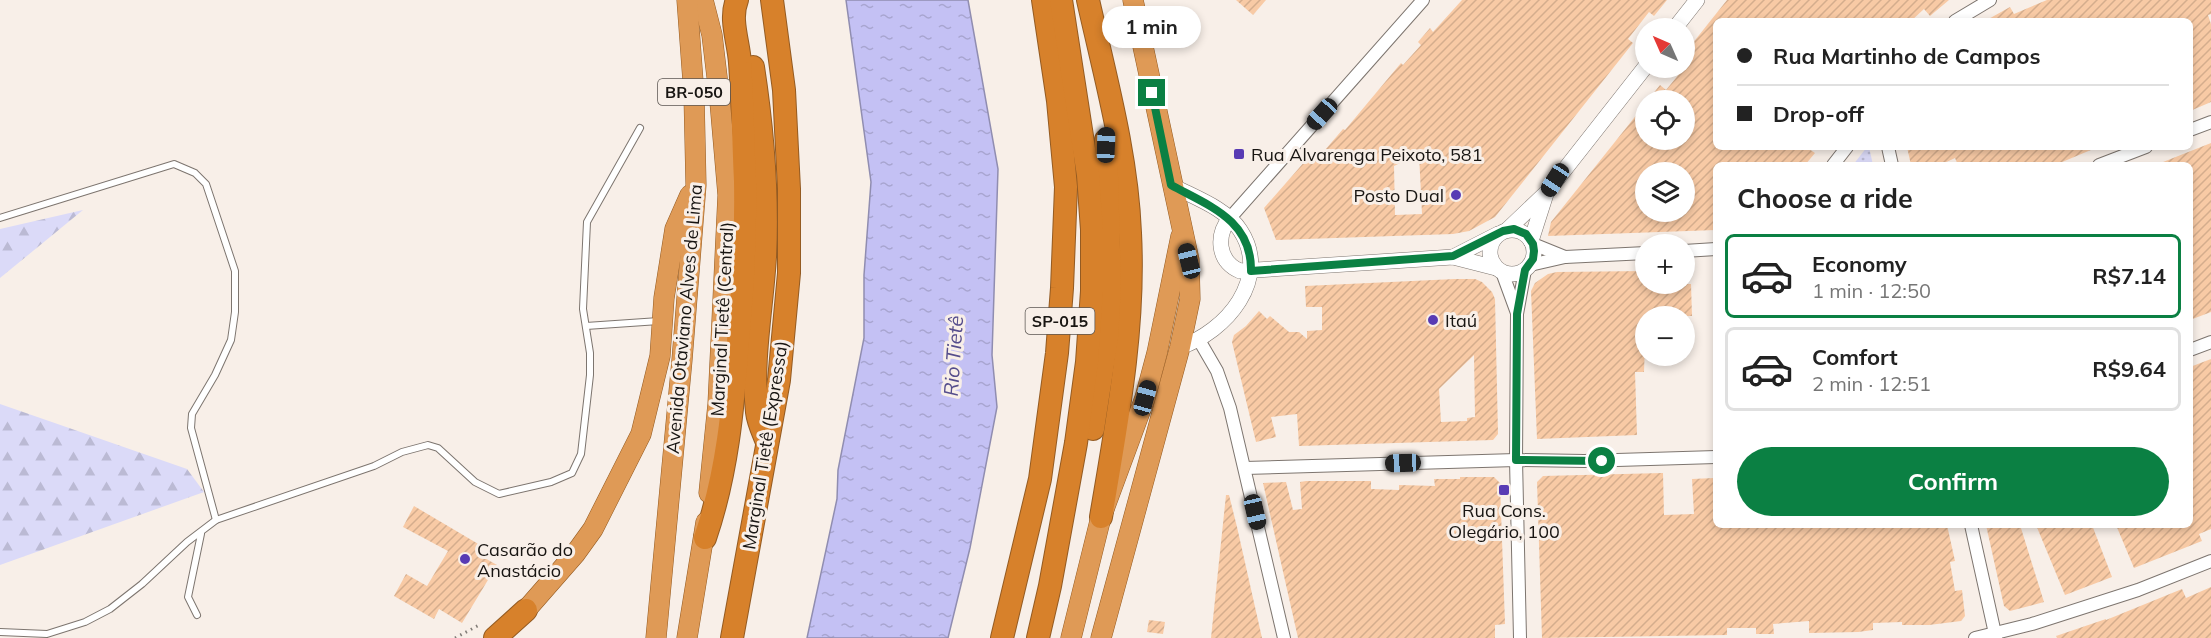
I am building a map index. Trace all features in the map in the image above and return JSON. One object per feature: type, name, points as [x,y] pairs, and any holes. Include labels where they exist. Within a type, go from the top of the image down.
[{"type":"highway","name":"Avenida Otaviano Alves de Lima","points":[[656,638],[696,185],[694,95],[687,0]]},
{"type":"highway","name":"Marginal Tietê (Central)","points":[[687,638],[705,538],[718,404],[728,195],[712,34],[703,0]]},
{"type":"highway","points":[[705,538],[715,510],[732,419],[743,267],[745,186],[739,45],[734,13],[738,0]]},
{"type":"highway","points":[[743,0],[758,98],[764,199],[765,255],[756,394],[757,414],[768,445]]},
{"type":"highway","name":"Marginal Tietê (Expressa)","points":[[732,638],[779,380],[789,273],[789,189],[784,90],[772,0]]},
{"type":"highway","name":"SP-015","points":[[1002,638],[1040,479],[1057,353],[1062,288],[1066,187],[1058,101],[1043,0]]},
{"type":"highway","points":[[1038,638],[1050,585],[1084,386],[1092,291],[1092,230],[1088,175],[1061,0]]},
{"type":"highway","points":[[1071,638],[1101,517],[1124,380],[1131,300],[1130,231],[1125,186],[1108,91],[1088,0]]},
{"type":"highway","points":[[1101,638],[1180,347],[1190,299],[1189,261],[1133,0]]},
{"type":"highway","points":[[1050,585],[1070,550],[1107,338],[1110,286],[1106,145],[1108,91]]},
{"type":"highway","points":[[489,630],[526,610],[575,554],[593,529],[630,459],[641,434],[660,356],[663,298],[675,229],[696,185]]},
{"type":"highway","points":[[1101,517],[1145,398],[1162,330],[1182,231]]},
{"type":"street","points":[[1423,0],[1222,228],[1220,244],[1233,268],[1240,271],[1251,271],[1453,256],[1514,274],[1528,267],[1564,257],[1635,254]]},
{"type":"street","points":[[1683,18],[1697,0]]},
{"type":"street","points":[[1959,18],[1990,0]]},
{"type":"street","points":[[1517,314],[1499,270],[1491,262],[1490,247],[1547,192],[1637,78]]},
{"type":"street","points":[[2193,129],[2211,122]]},
{"type":"street","points":[[1835,162],[1845,150]]},
{"type":"street","points":[[2107,162],[2138,150]]},
{"type":"street","points":[[1171,185],[1230,218],[1240,230],[1247,244],[1251,261],[1251,271],[1243,295],[1233,310],[1218,326],[1199,340],[1180,347]]},
{"type":"street","points":[[1520,638],[1516,460],[1517,314],[1528,267],[1533,259],[1532,243],[1547,192]]},
{"type":"street","points":[[1453,256],[1503,232],[1520,231],[1532,243],[1564,257]]},
{"type":"street","points":[[1695,250],[1713,249]]},
{"type":"street","points":[[1199,340],[1217,371],[1230,408],[1284,638]]},
{"type":"street","points":[[2193,349],[2211,342]]},
{"type":"street","points":[[1245,468],[1713,457]]},
{"type":"street","points":[[1972,528],[1996,635]]},
{"type":"street","points":[[1975,638],[1996,635],[2138,590],[2211,561]]},
{"type":"lane","points":[[0,632],[47,634],[85,622],[110,609],[216,520],[374,466],[402,452],[428,445],[438,448],[475,482],[498,494],[551,482],[573,473],[580,454],[590,375],[590,353],[583,309],[587,222],[640,128]]},
{"type":"lane","points":[[0,218],[174,164],[195,173],[206,184],[235,271],[235,312],[231,340],[192,414],[191,428],[216,520]]},
{"type":"lane","points":[[586,326],[662,321]]},
{"type":"lane","points":[[197,615],[188,597],[201,534]]},
{"type":"path","points":[[455,638],[489,630]]},
{"type":"green space","points":[[1865,150],[1870,150],[1872,162],[1855,162]]},
{"type":"green space","points":[[83,210],[0,278],[0,229]]},
{"type":"green space","points":[[0,404],[187,469],[204,492],[0,565]]},
{"type":"water","name":"Rio Tietê","points":[[846,0],[968,0],[998,169],[992,355],[997,407],[970,548],[948,638],[807,638],[837,499],[838,470],[864,338],[864,275],[871,182]]},
{"type":"building","points":[[1236,0],[1266,0],[1253,15]]},
{"type":"building","points":[[1462,0],[1667,0],[1654,16],[1649,12],[1644,18],[1635,18],[1635,30],[1628,39],[1633,43],[1495,217],[1469,231],[1453,234],[1276,240],[1264,208],[1313,152],[1319,157],[1343,129],[1345,130],[1401,63],[1403,65],[1421,45],[1418,42],[1430,28],[1433,32]],"holes":[[[1419,154],[1422,214],[1395,215],[1394,166]]]},
{"type":"building","points":[[1727,0],[1949,0],[1930,16],[1924,9],[1914,18],[1713,18],[1713,150],[1810,150],[1815,153],[1808,162],[1713,162],[1713,230],[1548,236],[1551,222],[1635,117],[1635,150],[1695,150],[1695,90],[1666,90],[1676,78],[1695,78],[1695,40]]},
{"type":"building","points":[[2047,0],[2211,0],[2211,14],[2208,15],[2211,24],[2211,102],[2193,110],[2193,18],[1990,18],[2010,7],[2014,14]]},
{"type":"building","points":[[1660,85],[1666,90],[1656,90]]},
{"type":"building","points":[[2211,143],[2211,312],[2193,319],[2193,162],[2163,162]]},
{"type":"building","points":[[1908,150],[2091,150],[2062,162],[1957,162],[1955,158],[1946,162],[1910,162]]},
{"type":"building","points":[[1635,271],[1635,294],[1691,294],[1692,306],[1635,306],[1635,366],[1644,366],[1644,372],[1635,372],[1637,435],[1537,439],[1531,291],[1535,283],[1548,274]]},
{"type":"building","points":[[1455,279],[1475,279],[1482,282],[1492,292],[1495,299],[1498,434],[1493,440],[1299,446],[1297,414],[1271,417],[1276,437],[1256,442],[1232,342],[1234,335],[1246,326],[1259,311],[1267,319],[1270,316],[1289,332],[1299,332],[1307,339],[1307,331],[1322,330],[1322,307],[1306,307],[1305,286]],"holes":[[[1474,355],[1475,417],[1467,418],[1467,421],[1441,422],[1439,389]]]},
{"type":"building","points":[[2211,359],[2211,529],[2199,534],[2202,541],[2134,568],[2117,528],[2193,528],[2193,366]]},
{"type":"building","points":[[1663,473],[1664,515],[1694,514],[1692,479],[1713,478],[1713,528],[1948,528],[1955,561],[1950,562],[1955,591],[1962,590],[1965,616],[1961,621],[1929,625],[1902,625],[1902,622],[1873,623],[1873,630],[1858,632],[1809,633],[1809,621],[1773,624],[1774,634],[1756,634],[1756,628],[1727,628],[1727,635],[1542,638],[1537,482],[1543,476]]},
{"type":"building","points":[[1460,477],[1494,477],[1500,483],[1505,624],[1495,625],[1495,638],[1298,638],[1263,483],[1286,482],[1293,510],[1302,509],[1300,482],[1371,481],[1371,489],[1399,490],[1399,485],[1435,486],[1434,479],[1460,479]]},
{"type":"building","points":[[1226,495],[1229,495],[1262,638],[1211,638]]},
{"type":"building","name":"Casarão do Anastácio","points":[[414,506],[480,545],[476,553],[497,565],[462,623],[439,609],[434,619],[394,596],[406,574],[427,586],[448,551],[403,527]]},
{"type":"building","points":[[1987,528],[2021,528],[2044,602],[2010,611],[2004,606]]},
{"type":"building","points":[[2037,528],[2093,528],[2112,577],[2065,595]]},
{"type":"building","points":[[2211,587],[2211,638],[2057,638],[2056,636],[2106,620],[2182,589],[2186,598]]},
{"type":"building","points":[[1149,620],[1165,622],[1163,634],[1147,632]]},
{"type":"place","name":"Rua Alvarenga Peixoto, 581","points":[[1239,154]]},
{"type":"place","name":"Posto Dual","points":[[1456,195]]},
{"type":"place","name":"Itaú","points":[[1433,320]]},
{"type":"place","name":"Rua Cons. Olegário, 100","points":[[1504,490]]},
{"type":"place","name":"Casarão do Anastácio","points":[[465,559]]},
{"type":"route","points":[[1152,93],[1171,185],[1230,218],[1240,230],[1247,244],[1251,271],[1453,256],[1503,231],[1514,229],[1526,234],[1533,244],[1534,251],[1533,259],[1525,270],[1517,314],[1516,460],[1602,461]]}]
